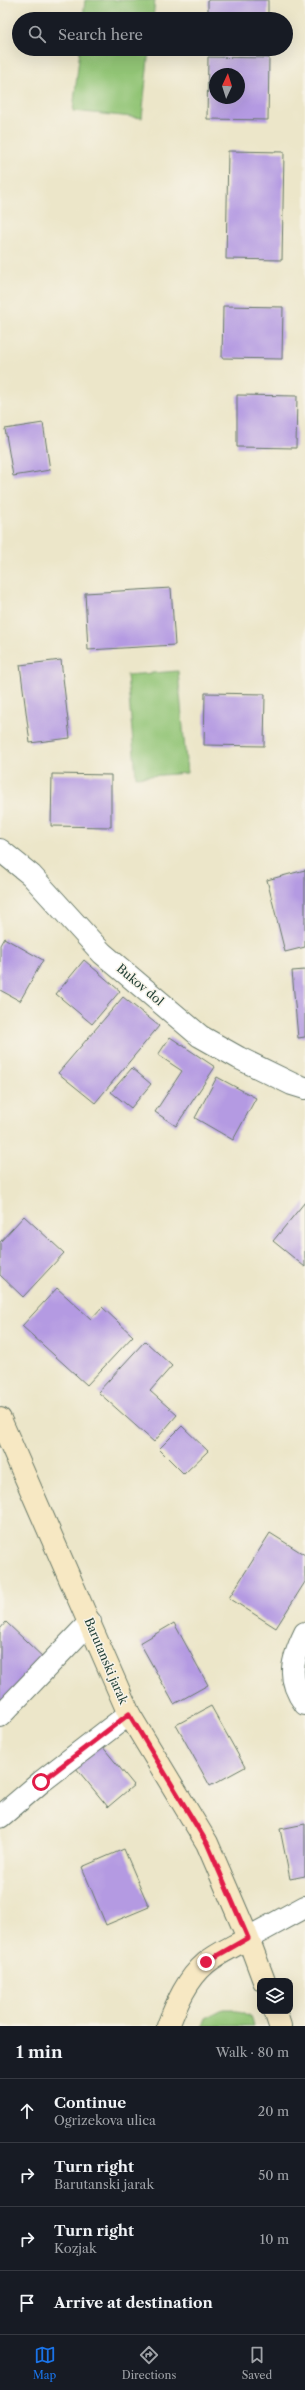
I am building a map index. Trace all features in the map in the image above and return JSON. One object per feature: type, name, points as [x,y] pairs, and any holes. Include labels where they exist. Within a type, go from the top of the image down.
[{"type":"street","name":"Bukov dol","points":[[0,850],[31,875],[102,953],[200,1036],[292,1084],[305,1088]]},
{"type":"street","name":"Barutanski jarak","points":[[0,1419],[129,1714],[207,1843],[248,1938],[263,1978]]},
{"type":"street","points":[[0,1716],[90,1622]]},
{"type":"street","points":[[305,1633],[295,1653],[292,1669],[293,1681],[305,1704]]},
{"type":"street","points":[[0,1818],[41,1782],[129,1714]]},
{"type":"street","points":[[168,2026],[178,2002],[192,1978],[206,1962],[305,1907]]},
{"type":"street","points":[[275,2014],[280,2026]]},
{"type":"green space","points":[[85,0],[155,0],[154,12],[84,12]]},
{"type":"green space","points":[[79,56],[148,56],[142,118],[73,111]]},
{"type":"green space","points":[[178,671],[187,773],[136,777],[127,675]]},
{"type":"green space","points":[[223,2009],[233,2009],[252,2018],[254,2026],[202,2026],[205,2018]]},
{"type":"building","points":[[208,0],[268,0],[268,12],[208,12]]},
{"type":"building","points":[[208,57],[269,58],[268,120],[207,119]]},
{"type":"building","points":[[228,151],[284,152],[282,260],[226,259]]},
{"type":"building","points":[[223,306],[283,307],[282,359],[222,358]]},
{"type":"building","points":[[237,395],[297,396],[296,448],[237,447]]},
{"type":"building","points":[[43,423],[50,470],[13,476],[5,429]]},
{"type":"building","points":[[171,588],[175,645],[88,650],[85,593]]},
{"type":"building","points":[[61,660],[70,738],[30,743],[20,665]]},
{"type":"building","points":[[205,693],[265,694],[264,746],[204,745]]},
{"type":"building","points":[[52,774],[111,775],[111,827],[51,826]]},
{"type":"building","points":[[305,870],[305,947],[285,952],[267,880]]},
{"type":"building","points":[[4,938],[43,960],[20,1001],[0,990],[0,945]]},
{"type":"building","points":[[84,960],[120,991],[92,1024],[56,994]]},
{"type":"building","points":[[305,970],[305,1037],[298,1038],[292,971]]},
{"type":"building","points":[[123,997],[159,1026],[95,1103],[58,1073]]},
{"type":"building","points":[[170,1037],[215,1067],[176,1126],[155,1112],[182,1071],[158,1055]]},
{"type":"building","points":[[132,1068],[151,1084],[131,1108],[111,1092]]},
{"type":"building","points":[[217,1077],[256,1098],[233,1140],[195,1118]]},
{"type":"building","points":[[305,1202],[305,1267],[273,1241]]},
{"type":"building","points":[[24,1216],[64,1253],[23,1297],[0,1275],[0,1242]]},
{"type":"building","points":[[57,1288],[91,1319],[102,1307],[133,1336],[87,1385],[22,1326]]},
{"type":"building","points":[[145,1341],[172,1366],[150,1391],[177,1415],[154,1442],[98,1392]]},
{"type":"building","points":[[182,1426],[208,1451],[184,1474],[159,1449]]},
{"type":"building","points":[[270,1533],[305,1555],[305,1582],[276,1628],[229,1598]]},
{"type":"building","points":[[6,1622],[46,1660],[0,1709],[0,1629]]},
{"type":"building","points":[[174,1623],[208,1685],[174,1704],[140,1643]]},
{"type":"building","points":[[211,1706],[245,1767],[210,1786],[176,1725]]},
{"type":"building","points":[[97,1740],[134,1785],[108,1807],[71,1762]]},
{"type":"building","points":[[305,1824],[305,1876],[290,1879],[280,1829]]},
{"type":"building","points":[[124,1849],[149,1907],[106,1925],[82,1867]]},
{"type":"route","points":[[41,1782],[129,1714],[207,1843],[248,1938],[206,1962]]}]
